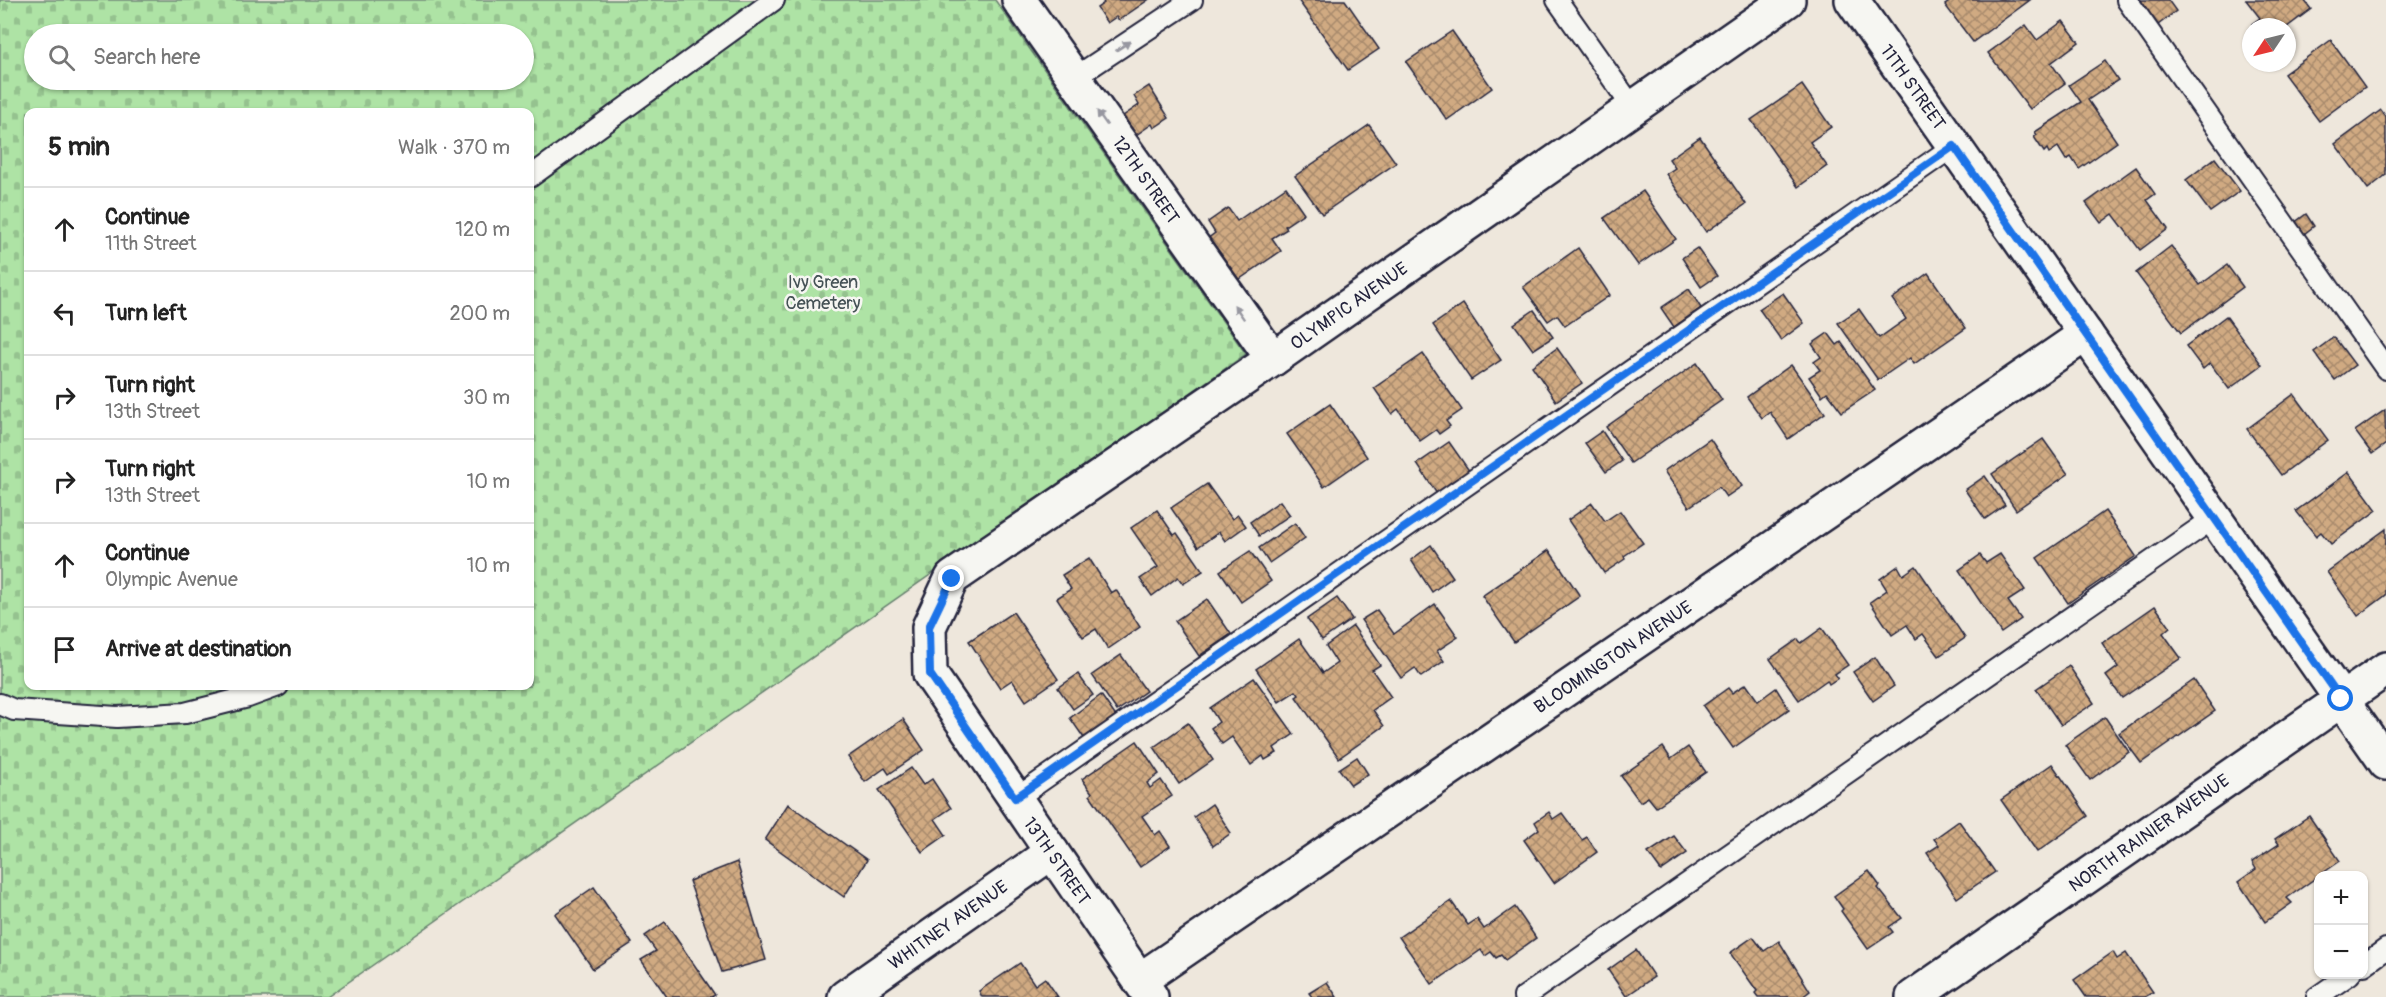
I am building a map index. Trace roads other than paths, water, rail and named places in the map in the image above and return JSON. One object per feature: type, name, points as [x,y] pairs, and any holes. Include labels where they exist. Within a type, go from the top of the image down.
[{"type":"street","name":"12TH STREET","points":[[1019,0],[1273,359]]},
{"type":"street","name":"OLYMPIC AVENUE","points":[[929,627],[952,579],[1273,359],[1788,0]]},
{"type":"street","name":"11TH STREET","points":[[1852,0],[2386,763]]},
{"type":"street","name":"BLOOMINGTON AVENUE","points":[[1146,989],[2086,334]]},
{"type":"street","name":"13TH STREET","points":[[929,627],[930,674],[1146,989]]},
{"type":"street","name":"NORTH RAINIER AVENUE","points":[[1913,997],[2386,669]]},
{"type":"street","name":"WHITNEY AVENUE","points":[[845,997],[1052,852]]},
{"type":"lane","points":[[534,174],[774,0]]},
{"type":"lane","points":[[1074,78],[1192,0]]},
{"type":"lane","points":[[1557,0],[1633,108]]},
{"type":"lane","points":[[2127,0],[2386,369]]},
{"type":"lane","points":[[1015,798],[1954,146]]},
{"type":"lane","points":[[1524,997],[2214,518]]},
{"type":"lane","points":[[0,704],[15,710],[47,713],[117,717],[152,716],[214,707],[266,690]]},
{"type":"lane","points":[[2368,962],[2386,949]]},
{"type":"lane","points":[[2317,997],[2344,979]]},
{"type":"park label","name":"Ivy Green Cemetery","points":[[823,292]]}]
